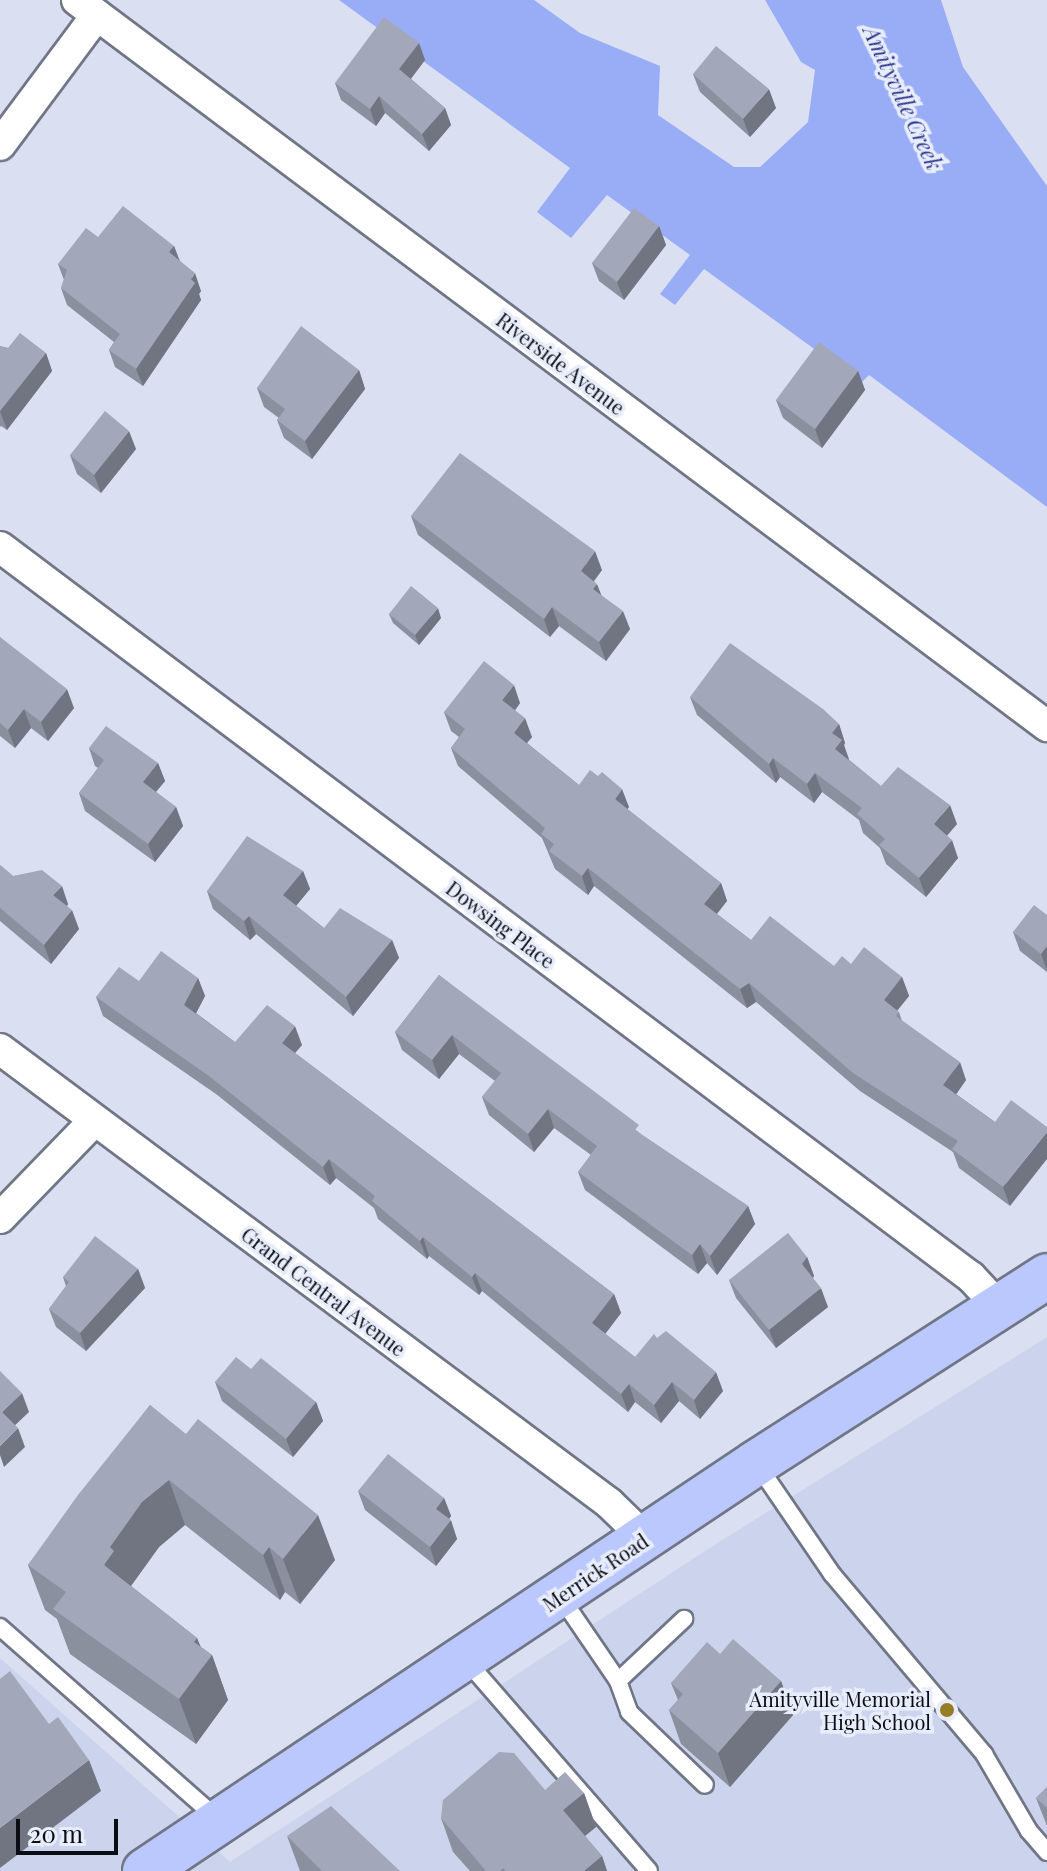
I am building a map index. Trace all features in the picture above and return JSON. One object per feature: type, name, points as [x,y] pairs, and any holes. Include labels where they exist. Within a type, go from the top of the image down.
[{"type":"main road","name":"Merrick Road","points":[[145,1871],[756,1463],[997,1305],[1047,1276]]},
{"type":"street","points":[[0,145],[87,8]]},
{"type":"street","name":"Riverside Avenue","points":[[87,8],[1047,726]]},
{"type":"street","name":"Dowsing Place","points":[[0,547],[971,1277],[997,1305]]},
{"type":"street","name":"Grand Central Avenue","points":[[0,1049],[609,1503],[645,1538]]},
{"type":"street","points":[[0,1218],[94,1121]]},
{"type":"lane","points":[[756,1463],[832,1574],[984,1754],[1029,1831],[1047,1852]]},
{"type":"lane","points":[[560,1596],[618,1681],[629,1712],[705,1785]]},
{"type":"lane","points":[[618,1681],[684,1619]]},
{"type":"lane","points":[[0,1627],[220,1822]]},
{"type":"lane","points":[[464,1658],[647,1870]]},
{"type":"shaded area","points":[[1047,1337],[1047,1871],[0,1871],[0,1658],[230,1862],[708,1549]]},
{"type":"water","name":"Amityville Creek","points":[[339,0],[534,0],[580,33],[660,66],[658,115],[734,167],[760,167],[808,122],[815,70],[801,62],[765,0],[941,0],[963,67],[1047,186],[1047,507],[869,375],[861,383],[704,269],[675,305],[660,294],[690,255],[607,195],[571,238],[537,212],[570,168]]},
{"type":"building","points":[[384,17],[419,43],[399,69],[445,108],[422,134],[379,96],[370,109],[335,83]]},
{"type":"building","points":[[716,46],[769,89],[743,119],[693,74]]},
{"type":"building","points":[[123,206],[174,246],[169,252],[195,273],[191,279],[195,283],[136,369],[109,350],[120,334],[61,288],[67,270],[58,264],[86,228],[98,237]]},
{"type":"building","points":[[634,208],[659,226],[617,282],[592,263]]},
{"type":"building","points":[[301,326],[359,370],[305,441],[277,420],[285,409],[257,388]]},
{"type":"building","points":[[20,333],[46,353],[0,411],[0,346],[8,348]]},
{"type":"building","points":[[819,342],[858,371],[815,429],[776,400]]},
{"type":"building","points":[[105,411],[129,431],[94,475],[70,455]]},
{"type":"building","points":[[460,453],[595,551],[581,571],[597,584],[593,589],[623,611],[599,642],[552,607],[544,619],[411,516]]},
{"type":"building","points":[[411,586],[438,608],[415,635],[389,614]]},
{"type":"building","points":[[0,637],[67,689],[41,722],[24,709],[8,730],[0,723]]},
{"type":"building","points":[[730,643],[823,709],[839,724],[832,733],[842,740],[835,749],[881,786],[898,767],[950,805],[934,824],[952,840],[919,878],[879,845],[885,839],[857,814],[862,808],[815,773],[807,784],[773,758],[769,764],[690,697]]},
{"type":"building","points":[[484,661],[514,685],[502,700],[525,718],[514,733],[579,785],[590,770],[598,776],[602,772],[622,789],[615,799],[721,883],[704,904],[751,940],[770,916],[834,966],[842,956],[851,964],[864,947],[902,977],[884,1000],[899,1012],[896,1016],[960,1062],[943,1085],[995,1122],[1011,1100],[1047,1127],[1047,1132],[1003,1187],[952,1149],[958,1141],[853,1073],[749,983],[740,989],[588,868],[582,876],[549,851],[554,844],[541,834],[545,828],[451,748],[465,729],[444,712]]},
{"type":"building","points":[[106,726],[158,763],[143,782],[176,807],[148,844],[79,793],[104,760],[89,748]]},
{"type":"building","points":[[247,836],[303,871],[283,895],[324,928],[340,908],[392,940],[346,997],[249,916],[244,921],[207,891]]},
{"type":"building","points":[[0,865],[13,876],[42,870],[62,886],[53,895],[72,910],[44,945],[0,908]]},
{"type":"building","points":[[1034,905],[1047,915],[1047,946],[1041,954],[1013,932]]},
{"type":"building","points":[[161,951],[198,978],[184,1005],[235,1042],[267,1005],[295,1026],[282,1043],[614,1294],[592,1323],[635,1357],[654,1334],[657,1338],[666,1331],[716,1372],[694,1400],[672,1382],[654,1405],[629,1384],[621,1394],[475,1273],[472,1277],[423,1237],[420,1241],[372,1201],[375,1196],[329,1159],[323,1167],[209,1076],[96,997],[119,967],[139,981]]},
{"type":"building","points":[[439,975],[639,1125],[635,1130],[748,1206],[710,1256],[700,1244],[692,1255],[578,1172],[597,1146],[548,1109],[528,1134],[482,1097],[501,1073],[452,1035],[432,1060],[395,1032]]},
{"type":"building","points":[[788,1233],[807,1257],[802,1264],[821,1288],[769,1330],[729,1280]]},
{"type":"building","points":[[95,1236],[138,1269],[80,1333],[49,1309],[69,1282],[63,1277]]},
{"type":"building","points":[[236,1357],[251,1369],[261,1358],[316,1402],[286,1439],[215,1382]]},
{"type":"building","points":[[0,1371],[22,1393],[2,1412],[18,1428],[0,1446]]},
{"type":"building","points":[[150,1405],[186,1434],[198,1419],[318,1515],[283,1559],[269,1547],[263,1555],[169,1480],[142,1502],[110,1547],[114,1551],[104,1565],[197,1638],[194,1642],[212,1655],[179,1699],[53,1609],[66,1592],[28,1565],[78,1495]]},
{"type":"building","points":[[388,1454],[444,1498],[436,1509],[451,1520],[430,1547],[358,1491]]},
{"type":"building","points":[[733,1639],[781,1681],[718,1753],[669,1710],[683,1694],[671,1683],[707,1642],[720,1654]]},
{"type":"building","points":[[10,1671],[49,1724],[58,1717],[89,1760],[0,1828],[0,1679]]},
{"type":"building","points":[[499,1752],[514,1753],[545,1790],[565,1772],[584,1793],[563,1810],[602,1856],[584,1871],[506,1871],[503,1868],[500,1871],[486,1871],[441,1818],[443,1800]]},
{"type":"building","points":[[1047,1787],[1047,1808],[1036,1798]]},
{"type":"building","points":[[331,1806],[400,1871],[322,1871],[287,1836]]},
{"type":"place","name":"Amityville Memorial High School","points":[[947,1710]]}]
